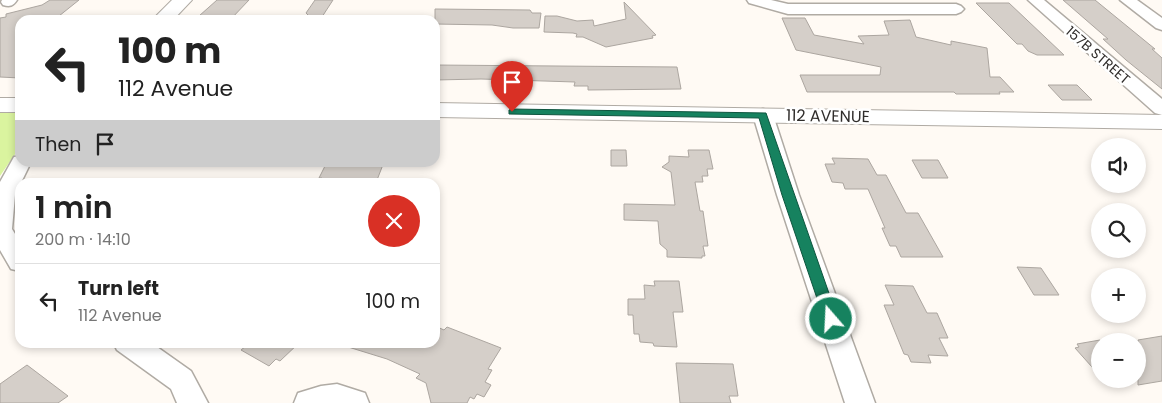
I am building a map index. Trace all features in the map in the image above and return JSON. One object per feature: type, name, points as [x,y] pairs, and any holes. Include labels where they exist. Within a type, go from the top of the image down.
[{"type":"street","points":[[167,15],[183,0]]},
{"type":"street","points":[[754,0],[788,8],[953,10]]},
{"type":"street","name":"157B STREET","points":[[1034,0],[1162,109]]},
{"type":"street","points":[[1127,0],[1162,26]]},
{"type":"street","points":[[0,105],[15,105]]},
{"type":"street","name":"112 AVENUE","points":[[440,110],[1162,122]]},
{"type":"street","points":[[763,115],[788,195],[860,403]]},
{"type":"street","points":[[15,254],[0,230],[4,195],[18,167]]},
{"type":"street","points":[[136,348],[181,380],[193,403]]},
{"type":"street","points":[[309,403],[333,397],[348,399],[354,403]]},
{"type":"green space","points":[[0,113],[15,113],[15,154],[0,176]]},
{"type":"building","points":[[50,0],[79,0],[60,15],[15,15],[15,78],[0,77],[0,18],[6,17],[6,14],[42,5]]},
{"type":"building","points":[[217,0],[249,0],[235,15],[200,15]]},
{"type":"building","points":[[315,0],[333,0],[323,15],[308,15],[306,13]]},
{"type":"building","points":[[1063,0],[1095,0],[1155,49],[1152,49],[1162,58],[1162,89],[1126,60],[1103,39],[1108,39]]},
{"type":"building","points":[[624,2],[656,35],[652,36],[653,38],[606,47],[583,37],[576,37],[577,34],[573,33],[544,32],[545,16],[557,16],[577,21],[593,20],[594,26],[626,19]]},
{"type":"building","points":[[976,3],[1009,3],[1064,55],[1037,55],[1028,51],[1022,44],[1017,44]]},
{"type":"building","points":[[435,9],[530,10],[532,13],[541,13],[539,28],[440,24],[440,15],[435,15]]},
{"type":"building","points":[[782,18],[805,18],[814,35],[864,44],[858,36],[889,35],[884,21],[910,20],[916,37],[951,45],[951,41],[987,48],[990,77],[1000,77],[1014,92],[999,92],[1000,94],[956,94],[954,92],[807,92],[800,75],[880,75],[881,67],[796,50]]},
{"type":"building","points":[[440,65],[677,67],[681,89],[588,90],[588,86],[574,86],[575,82],[481,79],[440,80]]},
{"type":"building","points":[[1048,85],[1077,85],[1092,100],[1062,100]]},
{"type":"building","points":[[611,150],[626,150],[627,166],[611,166]]},
{"type":"building","points":[[688,150],[709,150],[713,169],[707,169],[708,176],[702,176],[703,182],[695,182],[700,211],[703,211],[708,246],[703,246],[705,256],[702,256],[702,258],[667,257],[667,250],[660,244],[658,221],[624,220],[624,204],[675,205],[671,172],[662,167],[669,162],[669,156],[689,157]]},
{"type":"building","points":[[832,158],[868,159],[877,175],[886,175],[906,213],[918,213],[943,257],[901,257],[896,246],[890,246],[882,228],[885,228],[868,189],[845,189],[843,183],[832,182],[825,164],[835,164]]},
{"type":"building","points":[[912,160],[938,160],[948,178],[922,178]]},
{"type":"building","points":[[324,167],[382,167],[378,178],[319,178]]},
{"type":"building","points":[[1017,267],[1041,268],[1059,295],[1034,295]]},
{"type":"building","points":[[654,281],[679,281],[683,312],[673,312],[677,347],[654,346],[653,343],[640,342],[639,334],[634,334],[633,315],[628,315],[628,299],[645,299],[644,285],[655,286]]},
{"type":"building","points":[[885,285],[913,286],[927,313],[937,313],[948,338],[939,338],[948,356],[928,355],[931,363],[911,362],[908,355],[904,354],[884,305],[894,305]]},
{"type":"building","points":[[447,327],[501,348],[488,369],[492,370],[485,382],[491,385],[484,397],[477,394],[474,399],[470,397],[467,403],[431,403],[426,383],[416,378],[420,374],[387,359],[351,348],[440,348],[440,328],[444,330]]},
{"type":"building","points":[[1162,336],[1162,381],[1146,384],[1146,339]]},
{"type":"building","points":[[1091,342],[1091,366],[1075,348],[1079,347],[1077,344]]},
{"type":"building","points":[[244,348],[294,348],[280,361],[276,359],[269,366],[241,350]]},
{"type":"building","points":[[676,363],[733,364],[738,396],[729,396],[731,403],[680,403]]},
{"type":"building","points":[[27,365],[68,396],[58,403],[0,403],[0,384]]},
{"type":"route","points":[[512,112],[763,115],[788,195],[831,319]]}]
